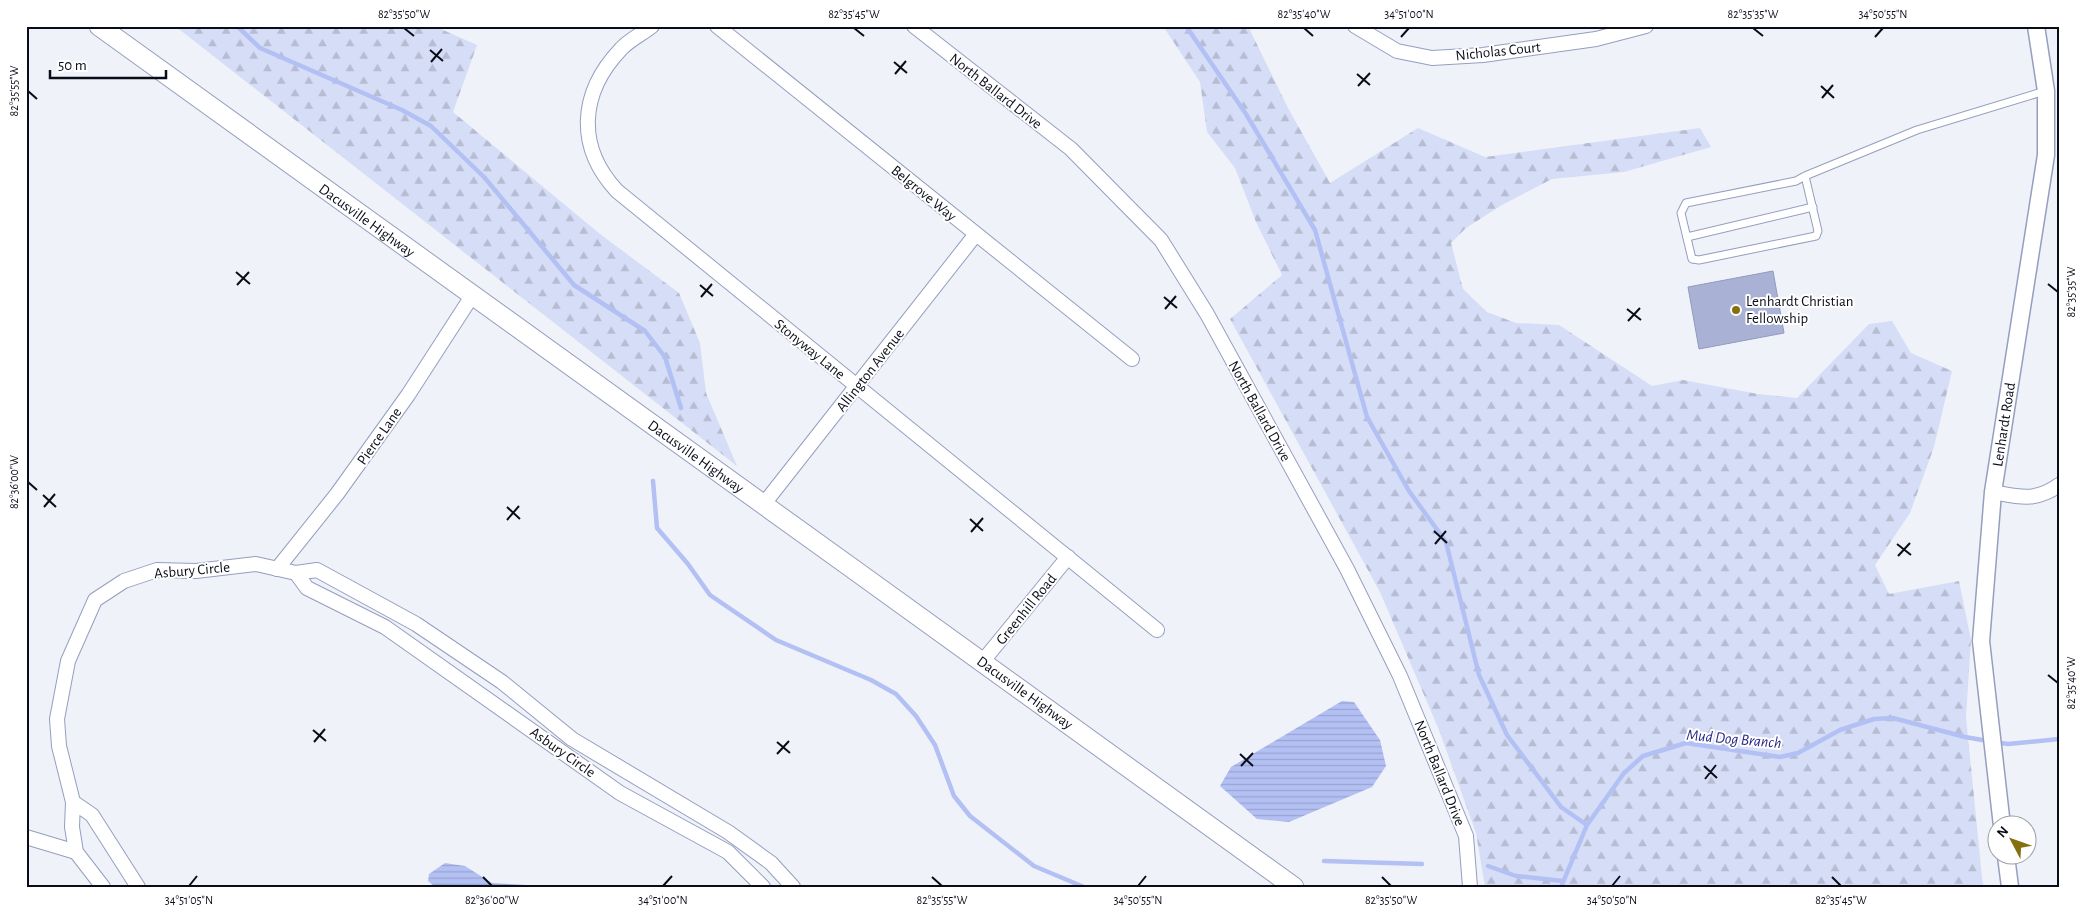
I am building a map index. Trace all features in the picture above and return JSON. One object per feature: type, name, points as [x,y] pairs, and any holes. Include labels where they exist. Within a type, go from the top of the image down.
[{"type":"main road","name":"Dacusville Highway","points":[[99,26],[472,296],[983,661],[1294,887]]},
{"type":"street","name":"Stonyway Lane","points":[[652,26],[622,48],[597,83],[587,118],[589,136],[598,166],[617,191],[1157,630]]},
{"type":"street","name":"Belgrove Way","points":[[717,26],[1132,359]]},
{"type":"street","name":"North Ballard Drive","points":[[914,26],[1072,149],[1162,240],[1207,314],[1347,569],[1400,676],[1466,836],[1470,887]]},
{"type":"street","name":"Nicholas Court","points":[[1355,26],[1397,51],[1432,58],[1483,55],[1596,39],[1646,26]]},
{"type":"street","name":"Lenhardt Road","points":[[2001,816],[1981,641],[1993,492],[2046,155],[2046,91],[2036,26]]},
{"type":"street","name":"Allington Avenue","points":[[763,505],[976,234]]},
{"type":"street","name":"Pierce Lane","points":[[277,569],[338,494],[408,395],[472,296]]},
{"type":"street","points":[[1993,492],[2027,498],[2046,494],[2059,485]]},
{"type":"street","name":"Greenhill Road","points":[[983,661],[1068,557]]},
{"type":"street","name":"Asbury Circle","points":[[103,887],[76,852],[72,827],[73,802],[59,746],[57,719],[68,661],[95,600],[124,581],[157,570],[196,571],[256,564],[296,573],[317,570],[430,633],[502,682],[572,739],[701,816],[771,863],[793,887]]},
{"type":"street","name":"Asbury Circle","points":[[296,573],[307,588],[385,627],[638,803],[728,852],[763,887]]},
{"type":"street","points":[[385,627],[396,613]]},
{"type":"street","points":[[417,650],[430,633]]},
{"type":"street","points":[[489,700],[502,682]]},
{"type":"street","points":[[638,803],[650,785]]},
{"type":"street","points":[[73,802],[92,815],[138,887]]},
{"type":"street","points":[[692,833],[701,816]]},
{"type":"street","points":[[26,837],[76,852]]},
{"type":"street","points":[[2007,866],[2010,887]]},
{"type":"lane","points":[[1805,176],[1818,231],[1816,236],[1699,260],[1692,259],[1681,213],[1686,203],[1796,180],[1805,176],[1917,130],[2046,91]]},
{"type":"lane","points":[[1687,237],[1812,207]]},
{"type":"green space","points":[[175,26],[343,26],[347,29],[356,26],[434,26],[477,45],[453,112],[600,234],[679,293],[700,343],[706,393],[737,466]]},
{"type":"green space","points":[[1163,26],[1248,26],[1288,108],[1330,183],[1418,128],[1485,157],[1700,128],[1711,147],[1624,172],[1552,179],[1502,205],[1466,228],[1451,243],[1463,289],[1487,312],[1516,323],[1559,325],[1652,386],[1683,380],[1758,394],[1797,398],[1869,324],[1892,321],[1911,353],[1952,371],[1934,447],[1910,513],[1875,565],[1889,594],[1959,581],[1971,640],[1966,717],[1983,887],[1485,887],[1476,833],[1439,730],[1380,592],[1230,319],[1282,275],[1256,222],[1235,168],[1207,132],[1200,82]]},
{"type":"water","points":[[1342,701],[1354,702],[1380,740],[1386,766],[1372,787],[1289,822],[1257,819],[1220,786],[1231,767]]},
{"type":"water","points":[[445,863],[465,866],[492,883],[563,887],[435,887],[428,881],[429,874]]},
{"type":"building","name":"Lenhardt Christian Fellowship","points":[[1773,271],[1784,333],[1699,349],[1688,287]]},
{"type":"waterway","points":[[237,26],[260,48],[402,110],[431,126],[484,177],[574,285],[645,331],[665,357],[681,408]]},
{"type":"waterway","points":[[1186,26],[1246,114],[1315,230],[1367,417],[1409,491],[1446,542],[1479,675],[1507,735],[1561,807],[1587,825]]},
{"type":"waterway","points":[[653,481],[657,528],[688,564],[710,595],[776,640],[871,680],[896,694],[916,716],[935,745],[954,796],[970,816],[1034,866],[1084,887]]},
{"type":"waterway","name":"Mud Dog Branch","points":[[1561,887],[1587,825],[1624,773],[1643,756],[1686,743],[1780,757],[1798,753],[1840,730],[1874,719],[1893,718],[1965,737],[1988,741]]},
{"type":"waterway","name":"Mud Dog Branch","points":[[1995,742],[2008,744],[2059,739]]},
{"type":"waterway","points":[[1324,861],[1422,864]]},
{"type":"waterway","points":[[1488,866],[1516,876],[1563,881]]},
{"type":"place","name":"Lenhardt Christian Fellowship","points":[[1736,310]]}]
